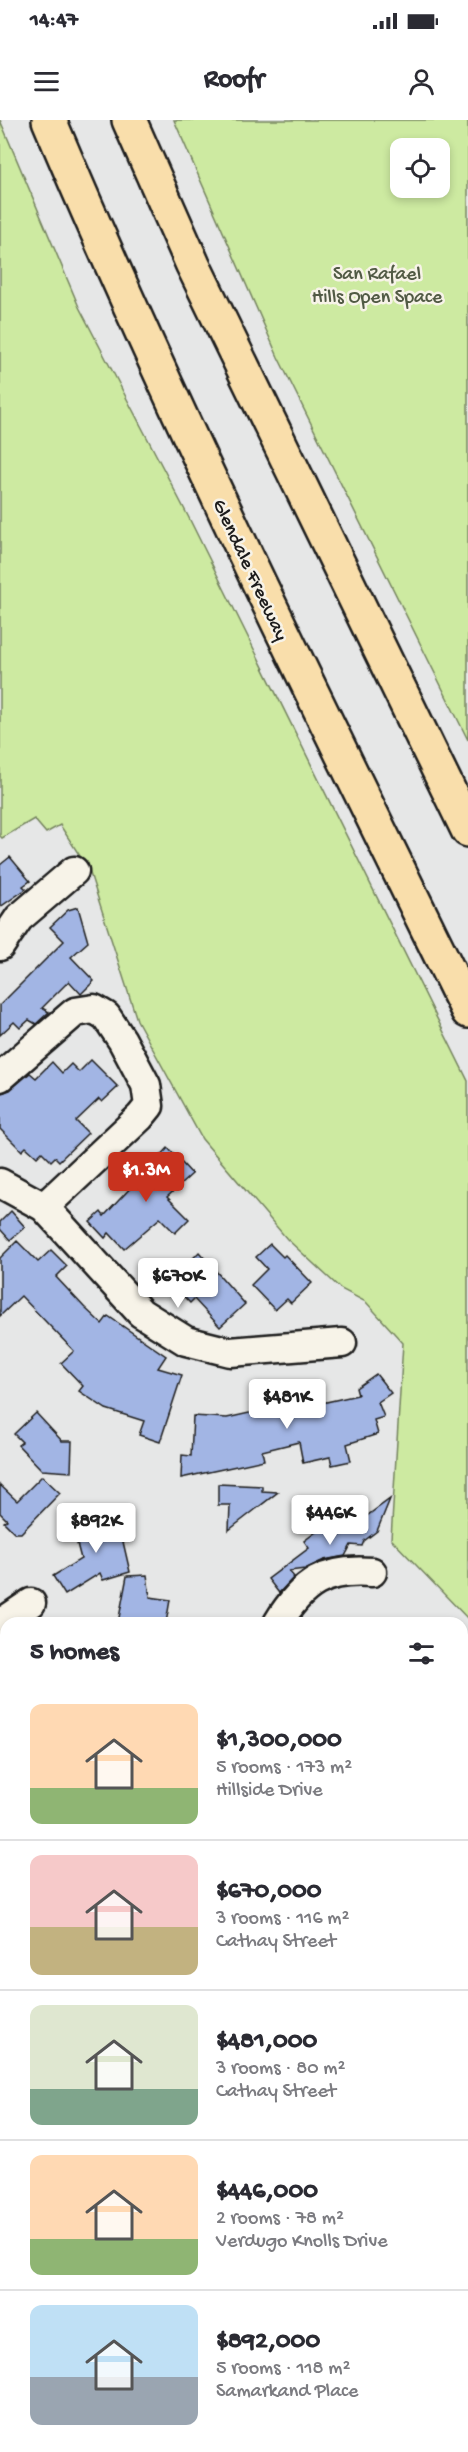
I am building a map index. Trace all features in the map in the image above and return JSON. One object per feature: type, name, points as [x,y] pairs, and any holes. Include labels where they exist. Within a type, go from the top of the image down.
[{"type":"highway","name":"Glendale Freeway","points":[[50,120],[112,269],[267,602],[468,1011]]},
{"type":"highway","points":[[129,120],[193,265],[468,830]]},
{"type":"street","points":[[0,946],[19,918],[74,871]]},
{"type":"street","points":[[0,1077],[75,1012],[94,1009],[106,1016],[146,1085],[149,1106],[140,1117],[44,1207]]},
{"type":"street","points":[[0,1183],[44,1207],[141,1313],[186,1341],[230,1352],[342,1343]]},
{"type":"street","points":[[282,1617],[289,1605],[317,1579],[348,1570],[372,1572]]},
{"type":"street","points":[[10,1617],[31,1603]]},
{"type":"green space","points":[[0,120],[79,307],[188,516],[468,1081],[468,1617],[391,1539],[403,1343],[366,1302],[341,1289],[287,1239],[202,1139],[137,1020],[89,870],[60,825],[46,833],[34,819],[2,838],[0,836]]},
{"type":"green space","name":"San Rafael Hills Open Space","points":[[174,120],[468,120],[468,740],[278,357]]},
{"type":"building","points":[[10,857],[30,881],[23,886],[26,889],[0,907],[0,865]]},
{"type":"building","points":[[78,907],[88,942],[71,957],[94,981],[81,994],[69,981],[42,1008],[49,1012],[36,1024],[29,1020],[20,1028],[14,1022],[0,1035],[0,1005],[64,941],[50,927],[68,910]]},
{"type":"building","points":[[91,1060],[118,1087],[102,1102],[99,1099],[76,1121],[88,1133],[59,1161],[55,1157],[51,1161],[42,1152],[37,1157],[26,1147],[22,1151],[0,1129],[0,1093],[10,1090],[30,1073],[36,1078],[52,1062],[62,1073],[71,1064],[79,1072]]},
{"type":"building","points":[[168,1148],[192,1174],[167,1197],[189,1219],[175,1233],[160,1218],[124,1249],[109,1233],[105,1238],[90,1222],[101,1212],[104,1216]]},
{"type":"building","points":[[11,1211],[25,1227],[10,1240],[0,1229],[0,1222]]},
{"type":"building","points":[[17,1241],[38,1262],[51,1250],[67,1266],[56,1277],[84,1307],[102,1324],[108,1316],[166,1356],[158,1368],[182,1375],[160,1442],[139,1435],[144,1421],[106,1409],[79,1391],[83,1386],[61,1363],[74,1351],[21,1296],[0,1316],[0,1258]]},
{"type":"building","points":[[270,1244],[283,1257],[285,1255],[312,1283],[291,1303],[287,1299],[275,1310],[251,1285],[267,1269],[256,1257]]},
{"type":"building","points":[[199,1252],[245,1304],[220,1327],[194,1299],[190,1303],[170,1282]]},
{"type":"building","points":[[376,1374],[391,1393],[378,1402],[384,1417],[374,1420],[378,1434],[347,1444],[351,1461],[332,1465],[330,1457],[303,1463],[299,1442],[262,1451],[264,1460],[181,1478],[182,1455],[191,1456],[193,1416],[227,1418],[290,1404],[287,1390],[313,1385],[317,1404],[358,1395],[356,1388]]},
{"type":"building","points":[[36,1413],[62,1441],[72,1441],[71,1472],[42,1470],[18,1445],[22,1442],[14,1434]]},
{"type":"building","points":[[42,1476],[60,1493],[21,1533],[15,1533],[4,1522],[7,1520],[0,1513],[0,1485],[17,1501]]},
{"type":"building","points":[[218,1484],[262,1486],[262,1491],[278,1492],[229,1530],[230,1505],[218,1505]]},
{"type":"building","points":[[390,1499],[377,1531],[364,1541],[362,1546],[351,1545],[345,1556],[324,1560],[305,1569],[289,1571],[294,1577],[279,1593],[268,1579],[309,1548],[304,1541],[328,1523],[338,1537]]},
{"type":"building","points":[[103,1510],[110,1522],[118,1520],[130,1572],[103,1580],[100,1573],[65,1595],[53,1576],[81,1559],[74,1532],[87,1530],[84,1519]]},
{"type":"building","points":[[147,1575],[150,1597],[170,1600],[167,1617],[119,1617],[127,1576]]}]
